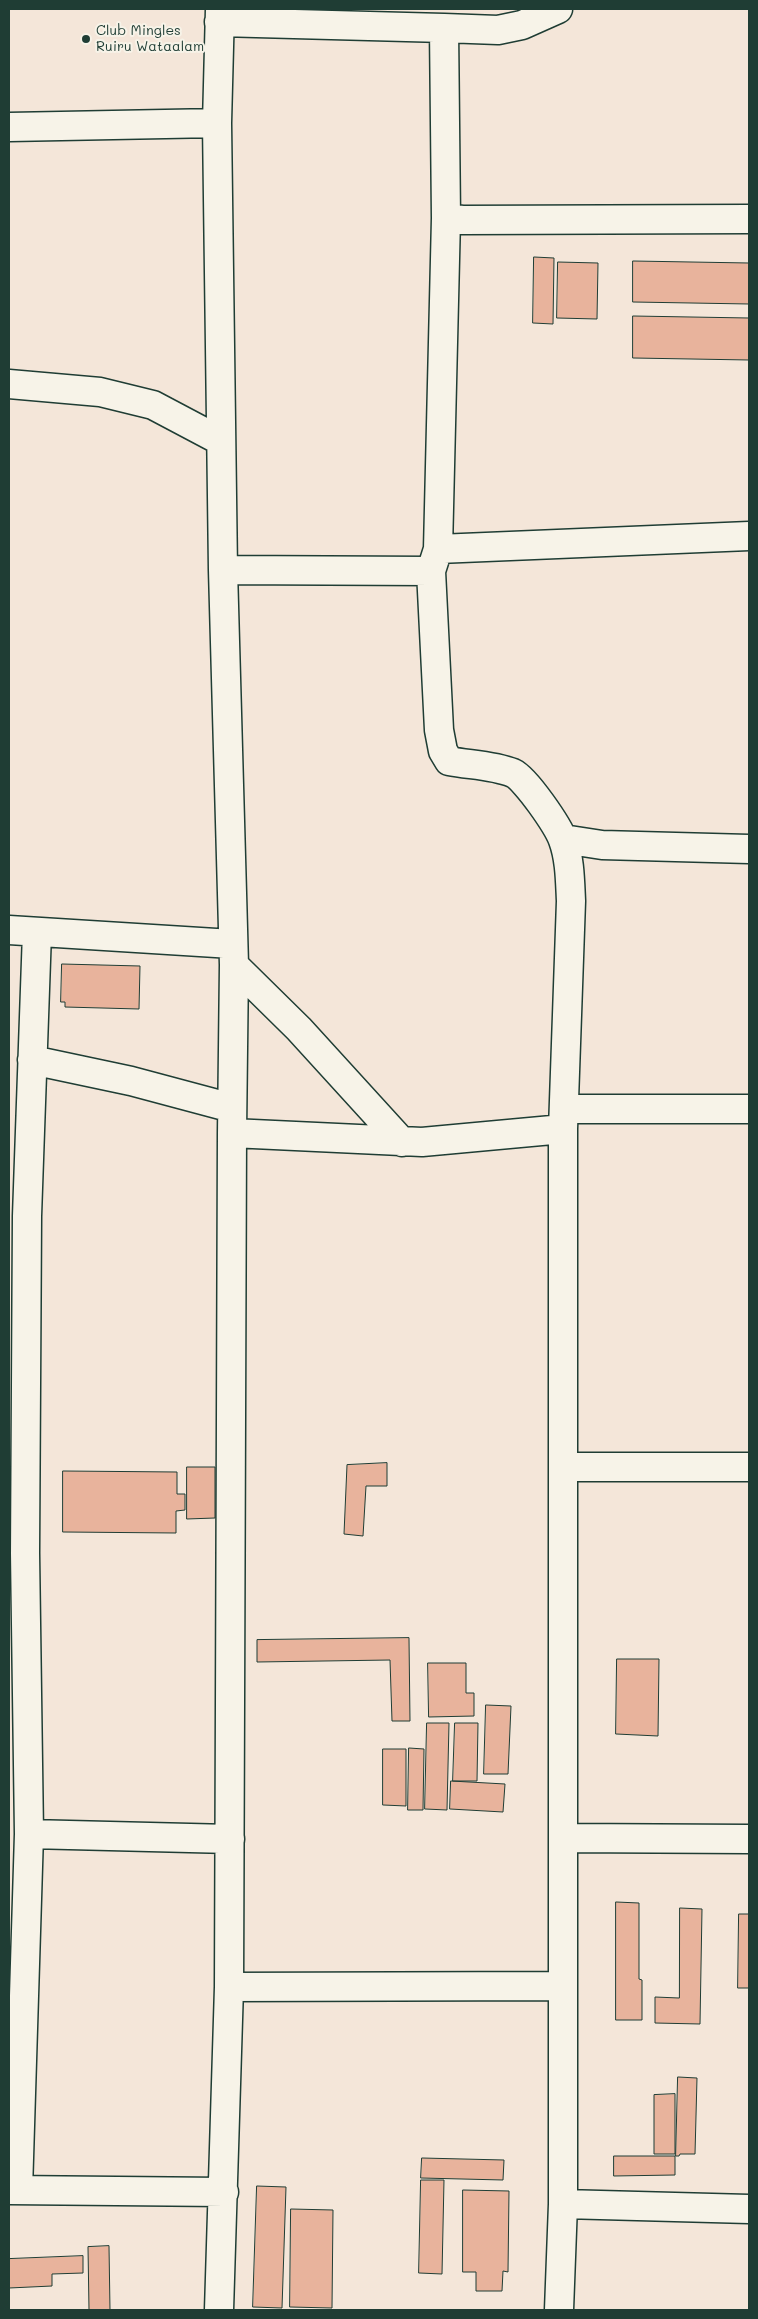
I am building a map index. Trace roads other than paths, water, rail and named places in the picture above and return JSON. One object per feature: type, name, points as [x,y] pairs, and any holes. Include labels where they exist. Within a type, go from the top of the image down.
[{"type":"street","points":[[219,2310],[229,1987],[233,954],[221,441],[217,123],[219,16],[498,30],[522,25],[556,9]]},
{"type":"street","points":[[444,28],[446,218],[434,560],[439,730],[442,751],[448,761],[496,768],[515,774],[529,786],[563,839],[570,872],[571,901],[564,1119],[563,2204],[559,2310]]},
{"type":"street","points":[[9,127],[217,123]]},
{"type":"street","points":[[446,218],[462,220],[749,219]]},
{"type":"street","points":[[9,384],[100,392],[153,405],[221,441]]},
{"type":"street","points":[[223,570],[434,560],[749,536]]},
{"type":"street","points":[[563,839],[602,845],[749,849]]},
{"type":"street","points":[[9,930],[233,954],[299,1030],[402,1142]]},
{"type":"street","points":[[37,932],[27,1216],[25,1544],[29,1834],[14,2190],[224,2192]]},
{"type":"street","points":[[32,1060],[131,1081],[232,1121],[402,1142],[493,1137],[564,1119],[749,1109]]},
{"type":"street","points":[[564,1466],[749,1467]]},
{"type":"street","points":[[29,1834],[230,1839]]},
{"type":"street","points":[[564,1838],[749,1839]]},
{"type":"street","points":[[229,1987],[563,1986]]},
{"type":"street","points":[[563,2204],[749,2209]]},
{"type":"place","name":"Club Mingles Ruiru Wataalam","points":[[86,39]]}]
